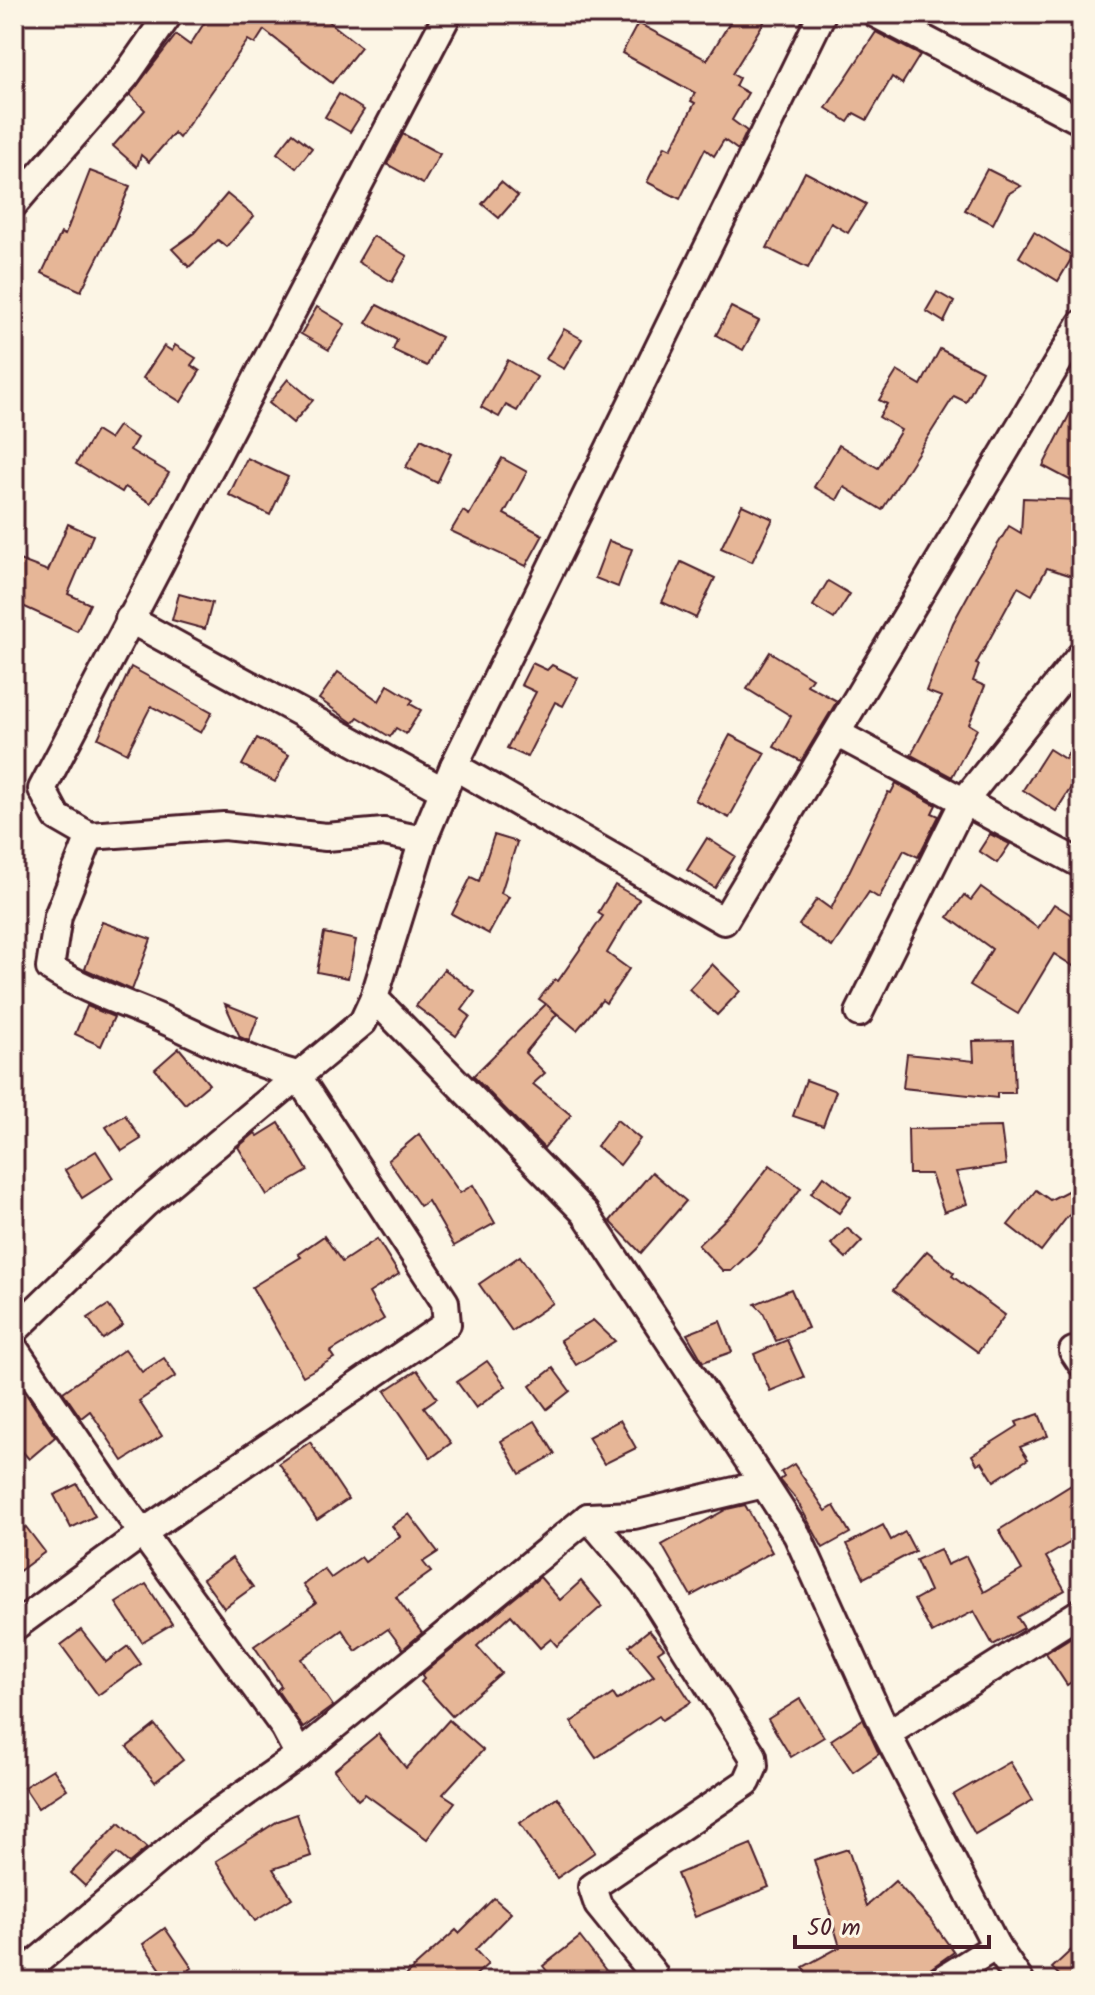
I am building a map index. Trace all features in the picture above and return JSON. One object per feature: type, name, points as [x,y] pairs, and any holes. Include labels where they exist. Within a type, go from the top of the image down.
[{"type":"street","points":[[14,204],[125,77],[169,14]]},
{"type":"street","points":[[423,840],[384,832],[326,837],[224,826],[90,836],[57,817],[42,789],[448,14]]},
{"type":"street","points":[[14,1331],[145,1204],[363,1022],[374,998],[423,840],[454,766],[822,14]]},
{"type":"street","points":[[876,14],[1081,121]]},
{"type":"street","points":[[454,766],[724,921],[1081,324]]},
{"type":"street","points":[[129,619],[444,791]]},
{"type":"street","points":[[859,1013],[964,801],[1081,655]]},
{"type":"street","points":[[838,734],[1081,864]]},
{"type":"street","points":[[14,1627],[144,1532],[447,1324],[445,1302],[297,1075],[272,1068],[158,1017],[83,989],[50,968],[58,916],[90,836]]},
{"type":"street","points":[[374,998],[585,1213],[764,1484],[797,1535],[887,1734],[996,1946],[1020,1981]]},
{"type":"street","points":[[14,1348],[109,1487],[284,1727],[299,1755]]},
{"type":"street","points":[[14,1981],[193,1830],[299,1755],[588,1517],[634,1515],[764,1484]]},
{"type":"street","points":[[588,1517],[645,1584],[753,1756],[754,1766],[747,1782],[592,1887],[598,1905],[653,1973]]},
{"type":"street","points":[[887,1734],[1081,1612]]},
{"type":"street","points":[[940,1981],[996,1946]]},
{"type":"building","points":[[210,14],[319,14],[361,47],[332,83],[264,30],[255,44],[248,40],[179,138],[174,133],[149,162],[141,155],[137,167],[113,146],[145,110],[130,95],[176,35],[190,45]]},
{"type":"building","points":[[735,14],[769,14],[732,74],[739,78],[735,86],[748,93],[732,120],[747,131],[738,150],[724,140],[714,156],[705,149],[680,199],[647,182],[665,146],[671,149],[695,103],[691,101],[695,93],[622,53],[638,23],[707,60]]},
{"type":"building","points":[[876,32],[920,55],[902,84],[892,77],[867,120],[854,113],[848,122],[826,108]]},
{"type":"building","points":[[339,94],[364,110],[350,132],[325,117]]},
{"type":"building","points":[[293,133],[312,148],[296,168],[277,153]]},
{"type":"building","points":[[403,134],[440,154],[423,184],[387,164]]},
{"type":"building","points":[[987,169],[1021,186],[1008,194],[993,224],[965,210]]},
{"type":"building","points":[[90,171],[130,186],[81,291],[42,273],[61,233],[65,235]]},
{"type":"building","points":[[805,172],[866,204],[848,233],[831,223],[808,268],[767,248]]},
{"type":"building","points":[[501,182],[518,196],[499,218],[482,204]]},
{"type":"building","points":[[227,194],[254,216],[227,247],[218,240],[189,267],[172,249],[194,233]]},
{"type":"building","points":[[1034,232],[1073,256],[1058,281],[1019,257]]},
{"type":"building","points":[[373,236],[407,256],[392,282],[358,262]]},
{"type":"building","points":[[937,292],[954,302],[944,322],[926,311]]},
{"type":"building","points":[[377,305],[441,337],[427,366],[393,350],[397,340],[366,323]]},
{"type":"building","points":[[317,307],[345,324],[329,350],[301,334]]},
{"type":"building","points":[[731,307],[759,321],[743,350],[716,335]]},
{"type":"building","points":[[564,329],[582,339],[564,369],[546,359]]},
{"type":"building","points":[[175,345],[196,358],[191,365],[200,371],[181,402],[143,378],[164,346],[172,351]]},
{"type":"building","points":[[940,349],[982,371],[966,402],[954,396],[882,510],[844,487],[837,500],[814,487],[839,445],[878,468],[901,430],[879,417],[887,404],[879,400],[897,371],[921,385]]},
{"type":"building","points":[[508,360],[537,377],[517,411],[506,405],[499,417],[481,407]]},
{"type":"building","points":[[288,379],[313,400],[293,423],[269,403]]},
{"type":"building","points":[[1081,392],[1081,486],[1043,466]]},
{"type":"building","points":[[118,426],[137,438],[130,450],[169,473],[151,503],[125,487],[122,492],[76,464],[96,431],[109,439]]},
{"type":"building","points":[[421,439],[451,454],[437,483],[406,467]]},
{"type":"building","points":[[247,458],[288,477],[270,515],[229,495]]},
{"type":"building","points":[[502,458],[527,472],[504,514],[543,535],[526,566],[451,531],[463,511],[469,515]]},
{"type":"building","points":[[1023,498],[1081,500],[1081,579],[1047,568],[1032,595],[1018,587],[976,664],[979,665],[973,681],[985,686],[969,724],[977,729],[952,777],[911,755],[942,697],[926,691],[953,623],[979,575],[1009,526],[1021,533]]},
{"type":"building","points":[[742,505],[773,519],[752,562],[721,548]]},
{"type":"building","points":[[68,524],[93,535],[68,594],[90,604],[77,631],[14,602],[14,558],[48,571]]},
{"type":"building","points":[[609,541],[632,549],[618,587],[595,578]]},
{"type":"building","points":[[681,562],[715,578],[696,618],[662,602]]},
{"type":"building","points":[[828,581],[850,594],[834,619],[813,606]]},
{"type":"building","points":[[179,594],[212,603],[205,629],[172,620]]},
{"type":"building","points":[[770,652],[812,678],[807,685],[837,701],[801,761],[774,747],[791,716],[747,689]]},
{"type":"building","points":[[532,663],[547,670],[552,665],[578,678],[563,706],[555,702],[527,757],[507,748],[536,692],[521,685]]},
{"type":"building","points":[[131,667],[212,712],[201,733],[151,706],[127,753],[98,738]]},
{"type":"building","points":[[338,672],[379,701],[388,685],[413,700],[410,704],[421,710],[406,734],[396,728],[390,737],[358,717],[353,723],[319,699]]},
{"type":"building","points":[[1081,732],[1081,772],[1056,811],[1023,790],[1049,749],[1065,759]]},
{"type":"building","points":[[730,735],[765,753],[729,818],[695,800]]},
{"type":"building","points":[[257,738],[289,755],[275,782],[242,765]]},
{"type":"building","points":[[896,783],[936,805],[932,813],[939,816],[918,857],[904,850],[879,898],[869,892],[832,947],[799,925],[817,899],[831,909],[888,792],[891,793]]},
{"type":"building","points":[[990,834],[1010,844],[997,863],[979,851]]},
{"type":"building","points":[[494,835],[517,842],[501,893],[509,897],[489,934],[452,914],[471,877],[479,881]]},
{"type":"building","points":[[707,838],[735,856],[715,888],[687,870]]},
{"type":"building","points":[[615,885],[639,899],[607,953],[629,969],[606,1003],[602,1000],[577,1030],[547,1005],[557,1014],[525,1053],[545,1073],[533,1084],[571,1115],[544,1148],[473,1076],[546,1004],[539,999],[555,979],[558,981],[603,916],[598,913]]},
{"type":"building","points":[[981,887],[1038,928],[1054,904],[1081,921],[1081,971],[1054,954],[1018,1014],[970,985],[992,949],[948,917],[964,895],[971,900]]},
{"type":"building","points":[[102,922],[151,939],[132,990],[85,969]]},
{"type":"building","points":[[324,933],[356,940],[348,978],[317,972]]},
{"type":"building","points":[[712,964],[740,991],[717,1015],[689,989]]},
{"type":"building","points":[[444,969],[475,992],[462,1010],[470,1016],[456,1036],[416,1006]]},
{"type":"building","points":[[225,1004],[258,1017],[249,1041],[240,1037]]},
{"type":"building","points":[[87,1006],[114,1017],[101,1046],[75,1034]]},
{"type":"building","points":[[1013,1040],[1015,1093],[997,1093],[997,1098],[903,1088],[907,1054],[974,1061],[973,1041]]},
{"type":"building","points":[[179,1048],[209,1084],[185,1104],[155,1069]]},
{"type":"building","points":[[806,1080],[836,1091],[823,1126],[793,1116]]},
{"type":"building","points":[[125,1115],[141,1139],[122,1151],[106,1127]]},
{"type":"building","points":[[617,1120],[640,1139],[620,1165],[597,1146]]},
{"type":"building","points":[[279,1123],[308,1171],[267,1195],[238,1147],[255,1133],[258,1136]]},
{"type":"building","points":[[1001,1127],[1006,1165],[956,1172],[967,1204],[944,1212],[931,1174],[909,1174],[908,1129]]},
{"type":"building","points":[[419,1134],[460,1193],[473,1185],[495,1223],[454,1246],[428,1201],[420,1206],[388,1160]]},
{"type":"building","points":[[96,1151],[113,1178],[82,1198],[65,1170]]},
{"type":"building","points":[[770,1165],[801,1188],[760,1243],[731,1271],[723,1271],[698,1245],[736,1209]]},
{"type":"building","points":[[652,1172],[686,1201],[641,1253],[610,1221]]},
{"type":"building","points":[[824,1176],[851,1197],[839,1213],[811,1193]]},
{"type":"building","points":[[1081,1184],[1081,1209],[1068,1216],[1041,1251],[1008,1225],[1036,1190],[1050,1200]]},
{"type":"building","points":[[847,1228],[862,1241],[846,1258],[831,1244]]},
{"type":"building","points":[[324,1236],[342,1262],[377,1239],[399,1274],[369,1293],[384,1319],[330,1352],[334,1358],[303,1376],[252,1287],[301,1257],[298,1254]]},
{"type":"building","points":[[927,1251],[954,1273],[952,1276],[1005,1315],[978,1352],[893,1290]]},
{"type":"building","points":[[520,1256],[553,1303],[512,1331],[479,1284]]},
{"type":"building","points":[[791,1289],[808,1328],[776,1341],[763,1312],[755,1304]]},
{"type":"building","points":[[108,1305],[123,1325],[103,1339],[88,1318]]},
{"type":"building","points":[[593,1320],[615,1341],[576,1365],[560,1340]]},
{"type":"building","points":[[720,1321],[732,1352],[703,1362],[687,1334]]},
{"type":"building","points":[[787,1340],[804,1377],[770,1391],[754,1354]]},
{"type":"building","points":[[125,1349],[142,1372],[164,1358],[176,1376],[139,1401],[162,1436],[123,1461],[90,1411],[81,1418],[63,1392]]},
{"type":"building","points":[[487,1361],[506,1386],[476,1408],[457,1382]]},
{"type":"building","points":[[553,1368],[570,1391],[547,1409],[530,1386]]},
{"type":"building","points":[[417,1370],[437,1398],[424,1407],[451,1443],[431,1458],[385,1391]]},
{"type":"building","points":[[14,1376],[55,1437],[29,1459],[14,1442]]},
{"type":"building","points":[[1039,1414],[1048,1436],[1020,1447],[1028,1459],[994,1481],[982,1462],[977,1464],[972,1455],[1018,1426],[1016,1422]]},
{"type":"building","points":[[620,1420],[636,1448],[604,1464],[588,1437]]},
{"type":"building","points":[[535,1421],[555,1454],[520,1474],[501,1441]]},
{"type":"building","points":[[310,1442],[348,1499],[317,1520],[279,1463]]},
{"type":"building","points":[[794,1464],[826,1511],[834,1506],[850,1533],[823,1548],[796,1499],[780,1480],[784,1477],[781,1472]]},
{"type":"building","points":[[1081,1479],[1081,1536],[1046,1557],[1065,1590],[1017,1617],[1024,1628],[993,1645],[974,1611],[932,1633],[914,1600],[930,1591],[916,1560],[940,1549],[947,1565],[966,1556],[984,1592],[1022,1570],[999,1530]]},
{"type":"building","points":[[77,1484],[95,1516],[71,1528],[54,1495]]},
{"type":"building","points":[[745,1505],[772,1552],[691,1596],[662,1545],[727,1509]]},
{"type":"building","points":[[409,1514],[438,1552],[423,1562],[431,1572],[396,1597],[422,1633],[403,1649],[388,1629],[356,1651],[342,1630],[301,1659],[333,1706],[303,1728],[277,1690],[281,1686],[254,1646],[316,1603],[303,1585],[324,1569],[331,1578],[361,1557],[365,1562],[400,1536],[392,1526]]},
{"type":"building","points":[[883,1525],[891,1540],[905,1532],[915,1551],[864,1578],[847,1544]]},
{"type":"building","points":[[26,1527],[45,1552],[14,1575],[14,1536]]},
{"type":"building","points":[[232,1558],[253,1587],[224,1608],[203,1579]]},
{"type":"building","points":[[540,1577],[560,1600],[581,1581],[602,1606],[557,1646],[551,1639],[540,1648],[511,1615],[477,1646],[501,1673],[452,1716],[421,1682],[424,1679],[421,1675]]},
{"type":"building","points":[[146,1584],[172,1624],[142,1642],[116,1603]]},
{"type":"building","points":[[81,1630],[106,1662],[128,1646],[141,1664],[98,1695],[61,1645]]},
{"type":"building","points":[[649,1630],[664,1648],[658,1652],[691,1702],[662,1720],[659,1716],[596,1758],[571,1722],[613,1694],[617,1700],[654,1676],[629,1646]]},
{"type":"building","points":[[1081,1631],[1081,1675],[1067,1685],[1046,1653]]},
{"type":"building","points":[[800,1699],[824,1737],[791,1757],[768,1719]]},
{"type":"building","points":[[863,1719],[879,1754],[853,1772],[831,1740]]},
{"type":"building","points":[[449,1720],[483,1750],[443,1794],[455,1802],[427,1839],[365,1794],[358,1800],[334,1770],[378,1734],[406,1768]]},
{"type":"building","points":[[155,1725],[183,1760],[155,1782],[127,1747]]},
{"type":"building","points":[[1010,1762],[1033,1800],[975,1834],[953,1795]]},
{"type":"building","points":[[53,1769],[67,1789],[38,1808],[24,1787]]},
{"type":"building","points":[[557,1797],[595,1852],[557,1878],[520,1823]]},
{"type":"building","points":[[297,1814],[311,1856],[273,1869],[292,1898],[255,1921],[216,1861],[278,1821]]},
{"type":"building","points":[[119,1823],[147,1848],[129,1863],[117,1853],[85,1886],[71,1873]]},
{"type":"building","points":[[751,1844],[769,1887],[695,1917],[677,1874]]},
{"type":"building","points":[[848,1849],[867,1906],[895,1881],[930,1919],[954,1952],[913,1981],[812,1981],[803,1967],[840,1947],[814,1860]]},
{"type":"building","points":[[494,1898],[511,1913],[475,1950],[488,1964],[469,1981],[399,1981],[456,1930],[459,1933]]},
{"type":"building","points":[[165,1928],[192,1968],[173,1981],[169,1981],[143,1944]]},
{"type":"building","points":[[580,1937],[614,1981],[555,1981],[543,1966]]},
{"type":"building","points":[[1081,1941],[1081,1981],[1065,1981],[1052,1968]]}]
